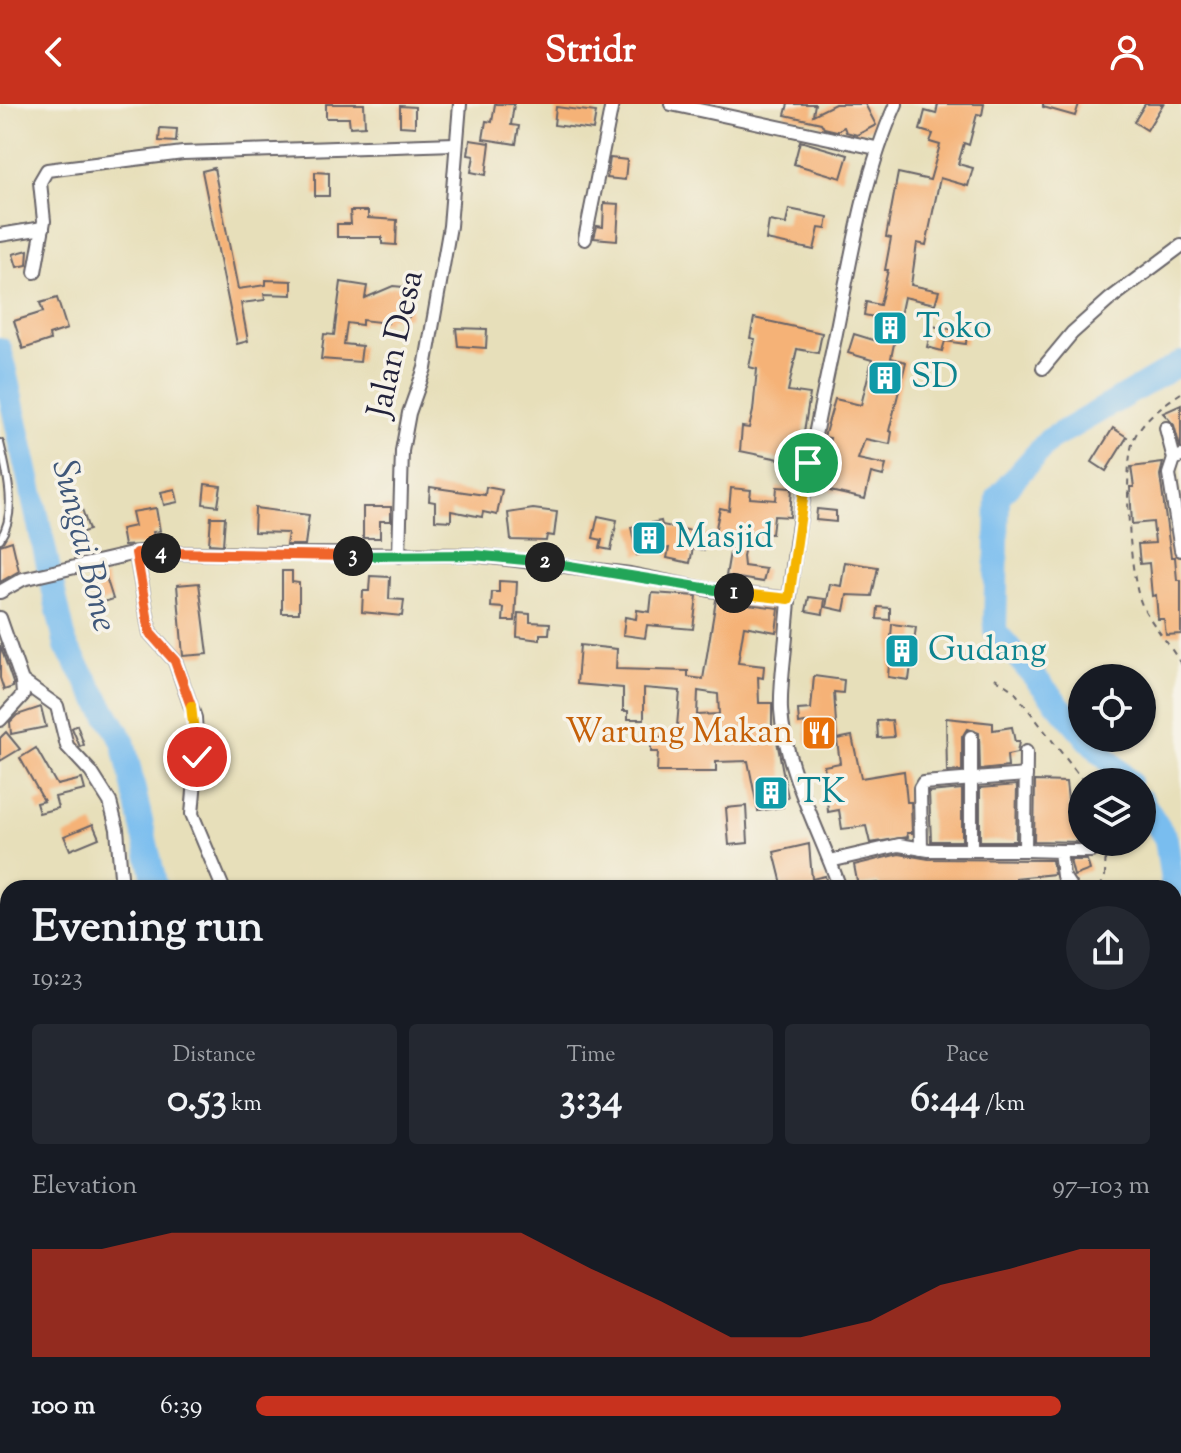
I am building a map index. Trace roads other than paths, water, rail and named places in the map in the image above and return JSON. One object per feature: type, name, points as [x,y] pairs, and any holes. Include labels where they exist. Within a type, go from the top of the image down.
[{"type":"street","name":"Jalan Desa","points":[[399,556],[402,451],[409,413],[425,368],[450,226],[460,104]]},
{"type":"street","points":[[585,239],[612,104]]},
{"type":"street","points":[[671,104],[876,148]]},
{"type":"street","points":[[837,880],[810,815],[788,747],[781,710],[789,599],[808,463],[876,148],[896,104]]},
{"type":"street","points":[[35,272],[43,228],[41,176],[59,166],[183,153],[455,144]]},
{"type":"street","points":[[0,235],[43,228]]},
{"type":"street","points":[[1043,368],[1072,333],[1110,299],[1181,246]]},
{"type":"street","points":[[1166,428],[1178,458],[1169,474],[1179,513],[1181,550]]},
{"type":"street","points":[[0,592],[23,579],[136,553],[518,558],[789,599]]},
{"type":"street","points":[[136,553],[150,633],[175,661],[195,718],[197,757],[192,814],[220,880]]},
{"type":"street","points":[[0,618],[22,681],[23,695],[0,720]]},
{"type":"street","points":[[22,681],[57,706],[67,746],[91,772],[110,802],[117,829],[121,880]]},
{"type":"street","points":[[971,737],[971,848]]},
{"type":"street","points":[[1025,850],[1026,752]]},
{"type":"street","points":[[921,849],[921,784],[1026,775]]},
{"type":"street","points":[[830,861],[891,846],[1068,851]]},
{"type":"street","points":[[1060,851],[1066,880]]},
{"type":"lane","points":[[0,443],[9,502],[8,521],[0,539]]},
{"type":"waterway","name":"Sungai Bone","points":[[0,349],[66,646],[123,741],[154,880]]},
{"type":"waterway","points":[[1068,716],[995,631],[998,497],[1049,440],[1181,363]]},
{"type":"waterway","points":[[1100,752],[1116,768]]},
{"type":"waterway","points":[[1156,823],[1166,839],[1172,880]]},
{"type":"place","name":"Toko","points":[[890,328]]},
{"type":"place","name":"SD","points":[[885,378]]},
{"type":"place","name":"Masjid","points":[[649,538]]},
{"type":"place","name":"Gudang","points":[[902,651]]},
{"type":"place","name":"Warung Makan","points":[[819,733]]},
{"type":"place","name":"TK","points":[[771,793]]}]
